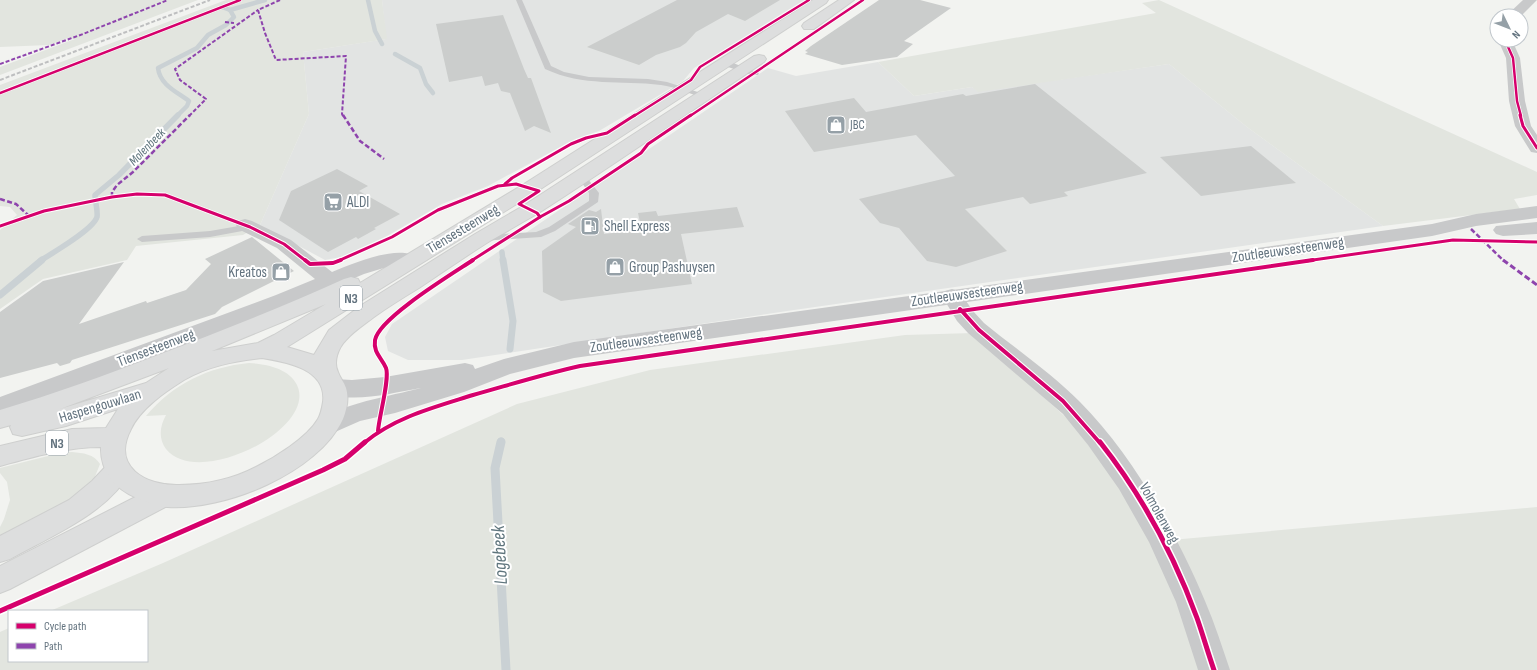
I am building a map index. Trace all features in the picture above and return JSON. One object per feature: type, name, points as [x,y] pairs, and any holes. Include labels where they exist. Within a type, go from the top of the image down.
[{"type":"main road","name":"Tiensesteenweg","points":[[262,350],[282,340],[391,274],[439,242],[530,188],[822,0]]},
{"type":"main road","name":"Tiensesteenweg","points":[[330,380],[325,355],[337,335],[368,311],[482,238],[503,227],[703,95],[749,71],[848,0]]},
{"type":"main road","points":[[0,419],[42,407],[94,389],[256,325],[337,291],[439,242]]},
{"type":"main road","name":"N3","points":[[262,350],[280,352],[303,360],[330,380],[336,401],[326,427],[300,451],[265,474],[226,490],[182,496],[164,496],[149,493],[126,481],[118,470],[113,449],[115,439],[123,421],[140,401],[153,390],[171,377],[196,364],[229,354],[262,350]]},
{"type":"main road","name":"Haspengouwlaan","points":[[0,433],[66,417],[153,390]]},
{"type":"main road","name":"Haspengouwlaan","points":[[0,456],[69,440],[101,436],[115,439]]},
{"type":"main road","points":[[0,550],[78,508],[101,489],[118,470]]},
{"type":"main road","points":[[0,580],[164,496]]},
{"type":"street","points":[[1522,8],[1531,0]]},
{"type":"street","points":[[1509,48],[1513,58],[1517,101],[1524,126],[1537,148]]},
{"type":"street","name":"Zoutleeuwsesteenweg","points":[[326,427],[354,413],[395,404],[456,386],[504,367],[574,350],[1432,230],[1476,220],[1537,212]]},
{"type":"street","points":[[248,226],[284,244],[330,280]]},
{"type":"street","name":"Zoutleeuwsesteenweg","points":[[1432,230],[1513,230],[1537,228]]},
{"type":"street","name":"Tiensesteenweg","points":[[0,406],[258,310],[368,266],[387,260],[403,258]]},
{"type":"street","name":"Volmolenweg","points":[[952,296],[964,316],[976,328],[1071,408],[1097,438],[1128,482],[1160,536],[1188,596],[1214,670]]},
{"type":"street","name":"Zoutleeuwsesteenweg","points":[[330,380],[352,389],[385,386],[455,371],[504,367]]},
{"type":"lane","points":[[519,0],[548,66],[557,72],[585,79],[662,83],[703,95]]},
{"type":"lane","points":[[725,63],[749,71]]},
{"type":"lane","points":[[482,238],[538,235],[552,229],[593,202],[594,193],[581,176]]},
{"type":"lane","points":[[142,239],[183,237],[225,232],[248,226]]},
{"type":"shaded area","points":[[0,0],[198,0],[0,75],[0,67],[75,39],[68,38],[49,45],[0,47]]},
{"type":"shaded area","points":[[226,0],[382,0],[387,39],[303,52],[309,114],[260,225],[243,235],[136,246],[127,260],[43,279],[0,309],[0,230],[17,215],[10,207],[0,206],[0,85]]},
{"type":"shaded area","points":[[382,0],[804,0],[694,68],[683,81],[599,131],[575,139],[488,186],[442,204],[387,236],[341,257],[325,260],[260,225],[309,114],[303,52],[386,39]]},
{"type":"shaded area","points":[[1159,0],[1537,172],[1537,195],[1514,199],[1520,209],[1383,226],[1247,127],[1169,64],[978,92],[972,87],[914,96],[878,62],[1156,13],[1142,3]]},
{"type":"shaded area","points":[[878,62],[914,96],[972,87],[978,91],[1169,64],[1247,127],[1383,226],[794,310],[462,360],[408,360],[388,351],[385,337],[392,324],[768,68],[796,76]]},
{"type":"shaded area","points":[[973,333],[1071,422],[1141,515],[1206,670],[0,670],[0,632],[8,628],[8,662],[148,662],[148,610],[52,610],[163,563],[517,404],[650,370],[905,335]]},
{"type":"shaded area","points":[[249,363],[263,364],[276,368],[283,371],[293,379],[297,385],[299,402],[290,419],[273,435],[251,448],[227,458],[203,462],[182,460],[166,449],[163,445],[161,432],[162,423],[166,415],[146,416],[156,405],[180,386],[192,379],[219,368]]},
{"type":"shaded area","points":[[72,452],[91,456],[98,461],[100,464],[94,479],[78,496],[0,542],[0,527],[10,500],[7,482],[0,473],[0,468],[60,453]]},
{"type":"shaded area","points":[[1537,507],[1537,670],[1226,670],[1171,540]]},
{"type":"building","points":[[677,0],[780,0],[745,21],[728,14],[696,32],[680,47],[656,55],[639,65],[587,47]]},
{"type":"building","points":[[879,0],[920,0],[951,8],[904,41],[913,44],[897,57],[842,65],[805,54],[808,52],[805,51],[811,46]]},
{"type":"building","points":[[503,15],[528,78],[531,78],[551,133],[534,126],[525,131],[510,93],[501,91],[498,83],[485,86],[482,76],[449,82],[436,24]]},
{"type":"building","points":[[1035,84],[1147,173],[1064,192],[1068,196],[1030,204],[1023,197],[965,209],[1007,251],[956,267],[927,261],[899,228],[880,223],[859,199],[955,176],[916,135],[814,152],[785,111],[854,98],[866,112],[963,94],[966,96]]},
{"type":"building","points":[[1251,146],[1296,183],[1201,196],[1160,157]]},
{"type":"building","name":"ALDI","points":[[337,169],[368,186],[359,191],[400,214],[374,228],[376,229],[358,239],[356,237],[328,252],[279,220],[291,191]]},
{"type":"building","name":"Group Pashuysen","points":[[737,207],[744,227],[681,234],[692,284],[561,301],[543,292],[542,251],[576,227],[568,224],[589,210],[596,212],[601,209],[604,234],[638,230],[642,232],[638,213],[656,211],[658,216]]},
{"type":"building","points":[[252,237],[294,271],[222,307],[215,314],[72,360],[70,363],[60,366],[57,363],[0,378],[0,312],[43,281],[124,262],[79,324],[146,301],[147,303],[186,290],[211,264],[205,259]]},
{"type":"waterway","name":"Logebeek","points":[[230,10],[265,0]]},
{"type":"waterway","name":"Logebeek","points":[[368,0],[375,31],[382,44]]},
{"type":"waterway","name":"Molenbeek","points":[[222,7],[230,10]]},
{"type":"waterway","name":"Molenbeek","points":[[178,115],[187,106],[189,101],[166,84],[159,74],[158,68],[197,48],[208,35],[226,25],[234,17],[230,10]]},
{"type":"waterway","name":"Logebeek","points":[[395,54],[420,68],[426,84],[433,93]]},
{"type":"waterway","name":"Molenbeek","points":[[40,261],[80,235],[94,222],[97,217],[95,195],[119,175],[178,115]]},
{"type":"waterway","name":"Logebeek","points":[[502,252],[503,261]]},
{"type":"waterway","name":"Molenbeek","points":[[0,295],[42,260]]},
{"type":"waterway","name":"Logebeek","points":[[503,260],[513,321],[510,349]]},
{"type":"waterway","name":"Logebeek","points":[[501,442],[495,468],[506,670]]},
{"type":"railway","points":[[0,80],[210,0]]},
{"type":"marked path","points":[[0,64],[83,34],[168,0]]},
{"type":"marked path","points":[[280,0],[258,10],[265,33],[276,60],[346,56],[342,114],[360,141],[384,159]]},
{"type":"marked path","points":[[112,197],[112,192],[117,185],[133,172],[206,99],[180,80],[175,69],[258,10]]},
{"type":"marked path","points":[[225,22],[234,23]]},
{"type":"marked path","points":[[0,199],[16,204],[28,215]]},
{"type":"marked path","points":[[1471,229],[1502,259],[1537,285]]},
{"type":"cycle path","points":[[0,93],[240,0]]},
{"type":"cycle path","points":[[505,184],[512,178],[571,144],[586,138],[607,133],[691,80],[700,67],[809,0]]},
{"type":"cycle path","points":[[378,431],[386,368],[377,353],[375,340],[381,329],[392,316],[480,255],[540,217],[569,201],[641,153],[648,144],[863,0]]},
{"type":"cycle path","points":[[1509,48],[1513,58],[1517,101],[1523,126],[1537,148]]},
{"type":"cycle path","points":[[0,226],[44,211],[112,197],[137,194],[165,195],[250,227],[284,244],[310,264],[333,263],[344,259],[392,237],[438,210],[498,186],[516,184],[539,191],[519,204],[537,213],[540,217]]},
{"type":"cycle path","points":[[0,611],[323,470],[345,459],[378,431],[424,410],[537,376],[580,366],[1438,242],[1453,240],[1537,242]]},
{"type":"cycle path","points":[[960,309],[979,330],[1063,401],[1108,452],[1140,499],[1167,549],[1194,609],[1214,670]]},
{"type":"place","name":"JBC","points":[[836,125]]},
{"type":"place","name":"ALDI","points":[[333,202]]},
{"type":"place","name":"Shell Express","points":[[590,226]]},
{"type":"place","name":"Group Pashuysen","points":[[615,267]]},
{"type":"place","name":"Kreatos","points":[[281,272]]}]
